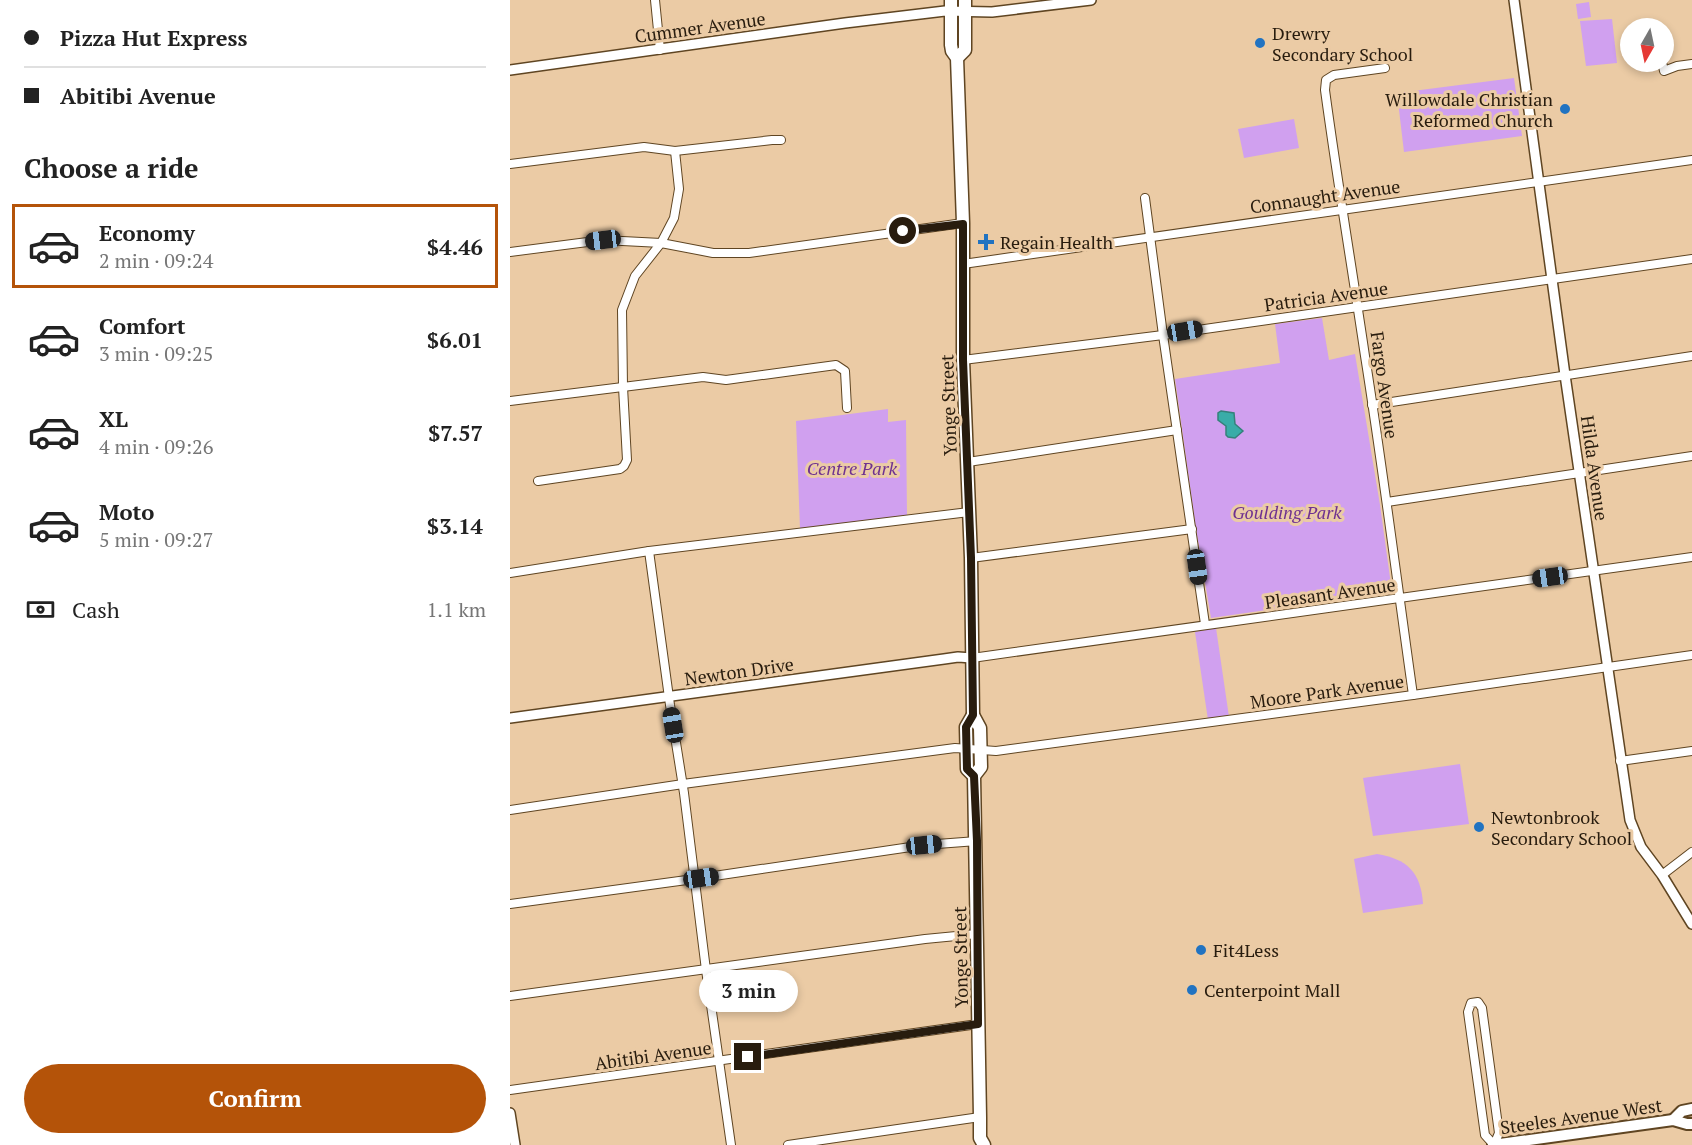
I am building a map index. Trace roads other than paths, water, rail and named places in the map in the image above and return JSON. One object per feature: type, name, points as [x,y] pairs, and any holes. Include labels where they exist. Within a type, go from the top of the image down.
[{"type":"main road","name":"Yonge Street","points":[[951,6],[951,45],[957,58],[963,224],[963,360],[971,558],[973,715],[980,728],[981,749],[981,767],[974,776],[977,841],[980,1143]]},
{"type":"main road","name":"Yonge Street","points":[[957,58],[965,50],[965,6]]},
{"type":"main road","name":"Yonge Street","points":[[973,715],[966,727],[966,749],[967,769],[974,776]]},
{"type":"main road","name":"Steeles Avenue West","points":[[1673,1120],[1682,1111],[1692,1109]]},
{"type":"main road","name":"Steeles Avenue West","points":[[1494,1145],[1673,1120],[1692,1124]]},
{"type":"street","points":[[655,0],[660,50]]},
{"type":"street","name":"Cummer Avenue","points":[[510,70],[951,6],[965,6],[992,12],[1091,0]]},
{"type":"street","name":"Hilda Avenue","points":[[1514,0],[1565,375],[1630,820],[1641,847],[1662,875],[1692,924]]},
{"type":"street","points":[[1674,67],[1692,64]]},
{"type":"street","name":"Fargo Avenue","points":[[1385,68],[1334,75],[1326,80],[1325,90],[1413,695]]},
{"type":"street","points":[[510,164],[644,147],[675,152],[781,140]]},
{"type":"street","points":[[538,481],[620,469],[627,460],[622,310],[634,276],[661,243],[674,218],[679,189],[675,152]]},
{"type":"street","name":"Connaught Avenue","points":[[963,264],[1692,160]]},
{"type":"street","points":[[1145,198],[1205,624]]},
{"type":"street","points":[[510,252],[603,240],[661,243],[713,253],[749,253],[963,224]]},
{"type":"street","name":"Patricia Avenue","points":[[963,360],[1163,335],[1692,259]]},
{"type":"street","points":[[1372,405],[1692,356]]},
{"type":"street","points":[[510,401],[703,377],[726,380],[836,365],[845,371],[847,408]]},
{"type":"street","points":[[968,462],[1177,430]]},
{"type":"street","points":[[1386,502],[1692,456]]},
{"type":"street","points":[[510,573],[649,551],[969,512]]},
{"type":"street","points":[[971,558],[1192,529]]},
{"type":"street","points":[[649,551],[731,1145]]},
{"type":"street","name":"Pleasant Avenue","points":[[972,658],[1692,557]]},
{"type":"street","name":"Moore Park Avenue","points":[[510,810],[682,784],[955,748],[996,751],[1692,655]]},
{"type":"street","name":"Newton Drive","points":[[510,718],[958,657],[972,658]]},
{"type":"street","points":[[1620,761],[1692,751]]},
{"type":"street","points":[[510,904],[924,845],[977,841]]},
{"type":"street","points":[[1662,875],[1692,852]]},
{"type":"street","points":[[510,996],[925,939],[977,934]]},
{"type":"street","points":[[1478,1002],[1482,1008],[1484,1020],[1499,1133],[1494,1145],[1485,1135],[1468,1012],[1471,1003],[1478,1002]]},
{"type":"street","points":[[1470,1021],[1484,1020]]},
{"type":"street","name":"Abitibi Avenue","points":[[510,1090],[978,1024]]},
{"type":"street","points":[[510,1113],[515,1145]]},
{"type":"street","points":[[788,1145],[980,1117]]},
{"type":"water","points":[[1221,411],[1234,413],[1235,424],[1243,431],[1235,438],[1226,435],[1226,426],[1218,420],[1218,413]]},
{"type":"place","name":"Drewry Secondary School","points":[[1260,43]]},
{"type":"place","name":"Willowdale Christian Reformed Church","points":[[1565,109]]},
{"type":"place","name":"Regain Health","points":[[986,242]]},
{"type":"place","name":"Newtonbrook Secondary School","points":[[1479,827]]},
{"type":"place","name":"Fit4Less","points":[[1201,950]]},
{"type":"place","name":"Centerpoint Mall","points":[[1192,990]]},
{"type":"park label","name":"Centre Park","points":[[852,468]]},
{"type":"park label","name":"Goulding Park","points":[[1287,512]]}]
